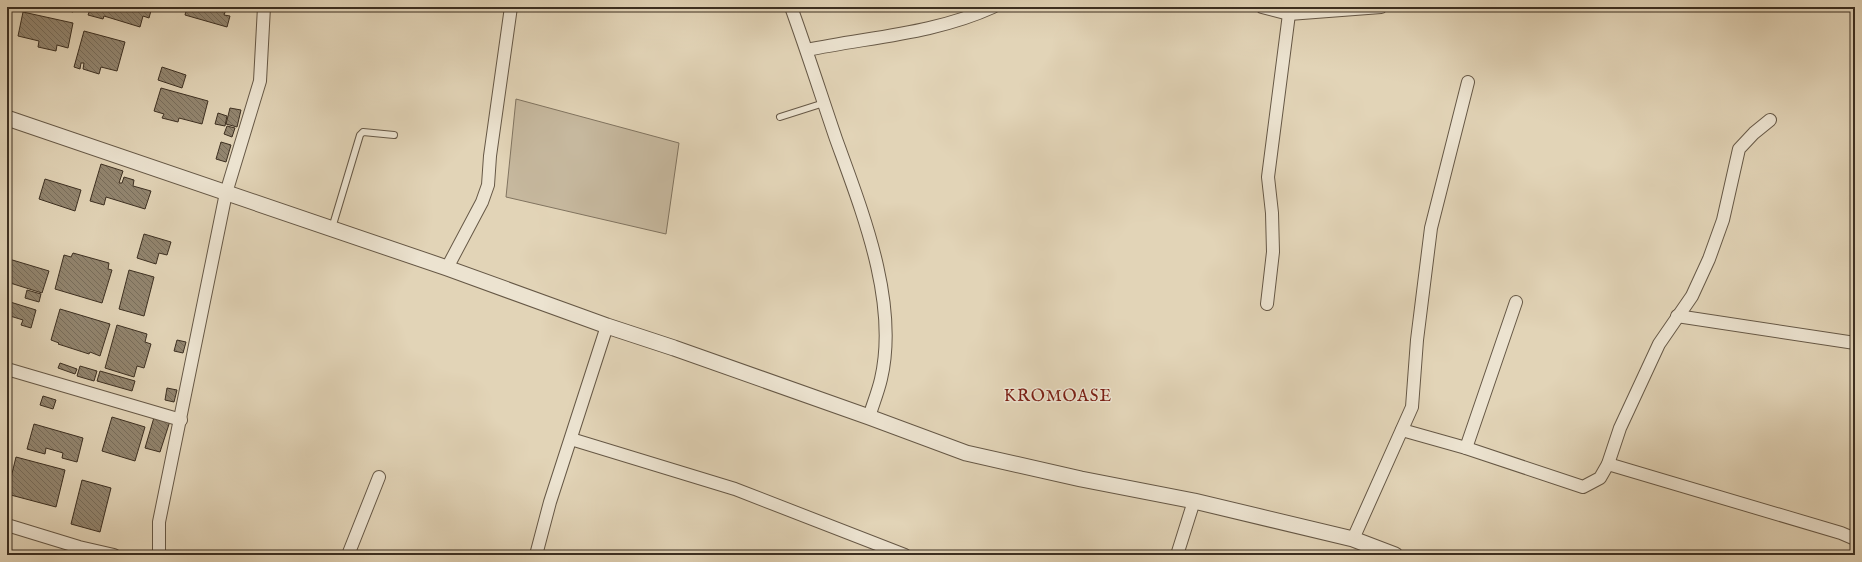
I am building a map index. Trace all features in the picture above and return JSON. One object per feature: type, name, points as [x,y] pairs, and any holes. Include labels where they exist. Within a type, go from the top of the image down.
[{"type":"street","points":[[159,555],[159,522],[181,420],[226,193],[260,81],[264,7]]},
{"type":"street","points":[[447,268],[482,202],[488,184],[490,156],[511,7]]},
{"type":"street","points":[[791,7],[860,204],[873,247],[882,286],[885,338],[884,352],[881,379],[869,417]]},
{"type":"street","points":[[807,50],[921,30],[972,17],[993,7]]},
{"type":"street","points":[[1262,7],[1289,14],[1381,7]]},
{"type":"street","points":[[1267,304],[1273,252],[1272,213],[1268,177],[1289,14]]},
{"type":"street","points":[[1353,539],[1412,407],[1417,340],[1431,228],[1468,82]]},
{"type":"street","points":[[7,118],[447,268],[607,326],[674,348],[869,417],[966,453],[1081,479],[1194,501],[1353,539],[1394,555]]},
{"type":"street","points":[[1402,430],[1466,448],[1583,487],[1600,478],[1608,464],[1620,428],[1656,351],[1677,316],[1692,296],[1709,259],[1723,220],[1739,149],[1754,133],[1770,120]]},
{"type":"street","points":[[1466,448],[1516,302]]},
{"type":"street","points":[[1677,316],[1855,343]]},
{"type":"street","points":[[536,555],[550,502],[607,326]]},
{"type":"street","points":[[7,369],[181,420]]},
{"type":"street","points":[[571,439],[735,489],[905,555]]},
{"type":"street","points":[[1608,464],[1841,533],[1855,539]]},
{"type":"street","points":[[348,555],[379,477]]},
{"type":"street","points":[[1177,555],[1194,501]]},
{"type":"street","points":[[7,525],[79,547],[114,555]]},
{"type":"lane","points":[[780,117],[824,103]]},
{"type":"lane","points":[[332,228],[360,134],[363,132],[394,135]]},
{"type":"shaded area","points":[[516,99],[679,143],[666,234],[506,197]]},
{"type":"building","points":[[54,7],[75,7],[73,12]]},
{"type":"building","points":[[91,7],[152,7],[149,18],[143,16],[140,27],[104,16],[103,19],[88,15]]},
{"type":"building","points":[[187,7],[227,7],[224,15],[230,16],[227,27],[185,15]]},
{"type":"building","points":[[23,12],[73,23],[68,48],[57,45],[56,51],[38,47],[39,41],[18,36]]},
{"type":"building","points":[[84,31],[125,42],[117,71],[101,67],[99,74],[83,69],[84,63],[81,63],[80,69],[74,67]]},
{"type":"building","points":[[162,67],[186,75],[182,88],[158,80]]},
{"type":"building","points":[[161,88],[208,101],[202,124],[179,118],[178,122],[162,118],[164,114],[154,111]]},
{"type":"building","points":[[230,108],[241,110],[237,127],[226,124]]},
{"type":"building","points":[[218,113],[227,116],[225,126],[215,124]]},
{"type":"building","points":[[227,126],[235,128],[232,137],[224,134]]},
{"type":"building","points":[[221,142],[231,145],[226,162],[216,159]]},
{"type":"building","points":[[101,164],[123,171],[119,183],[122,183],[124,177],[134,180],[133,186],[151,191],[145,209],[106,197],[104,205],[90,201]]},
{"type":"building","points":[[45,179],[81,190],[75,211],[39,199]]},
{"type":"building","points":[[144,234],[171,242],[167,255],[159,253],[156,264],[137,258]]},
{"type":"building","points":[[73,253],[109,263],[108,269],[112,270],[102,303],[55,289],[64,255],[71,257]]},
{"type":"building","points":[[9,259],[49,271],[42,293],[7,282],[7,266]]},
{"type":"building","points":[[129,270],[154,277],[144,316],[119,309]]},
{"type":"building","points":[[27,290],[41,294],[39,302],[25,298]]},
{"type":"building","points":[[7,301],[36,310],[31,328],[21,325],[23,320],[7,315]]},
{"type":"building","points":[[60,309],[110,324],[100,356],[58,344],[59,343],[51,340]]},
{"type":"building","points":[[117,325],[147,334],[145,342],[151,344],[144,368],[137,366],[134,377],[105,368]]},
{"type":"building","points":[[177,340],[186,342],[183,353],[174,351]]},
{"type":"building","points":[[60,363],[77,369],[75,374],[58,368]]},
{"type":"building","points":[[80,366],[97,371],[94,381],[77,376]]},
{"type":"building","points":[[100,371],[135,381],[132,391],[97,381]]},
{"type":"building","points":[[167,388],[177,390],[174,402],[165,400]]},
{"type":"building","points":[[43,396],[56,400],[53,409],[40,405]]},
{"type":"building","points":[[155,414],[171,418],[160,452],[145,448]]},
{"type":"building","points":[[112,417],[145,427],[135,461],[102,451]]},
{"type":"building","points":[[34,424],[83,438],[77,462],[62,458],[63,453],[46,448],[45,454],[27,449]]},
{"type":"building","points":[[16,457],[65,470],[56,507],[7,494]]},
{"type":"building","points":[[82,480],[111,488],[100,532],[71,524]]},
{"type":"district","name":"KROMOASE","points":[[1058,395]]}]
